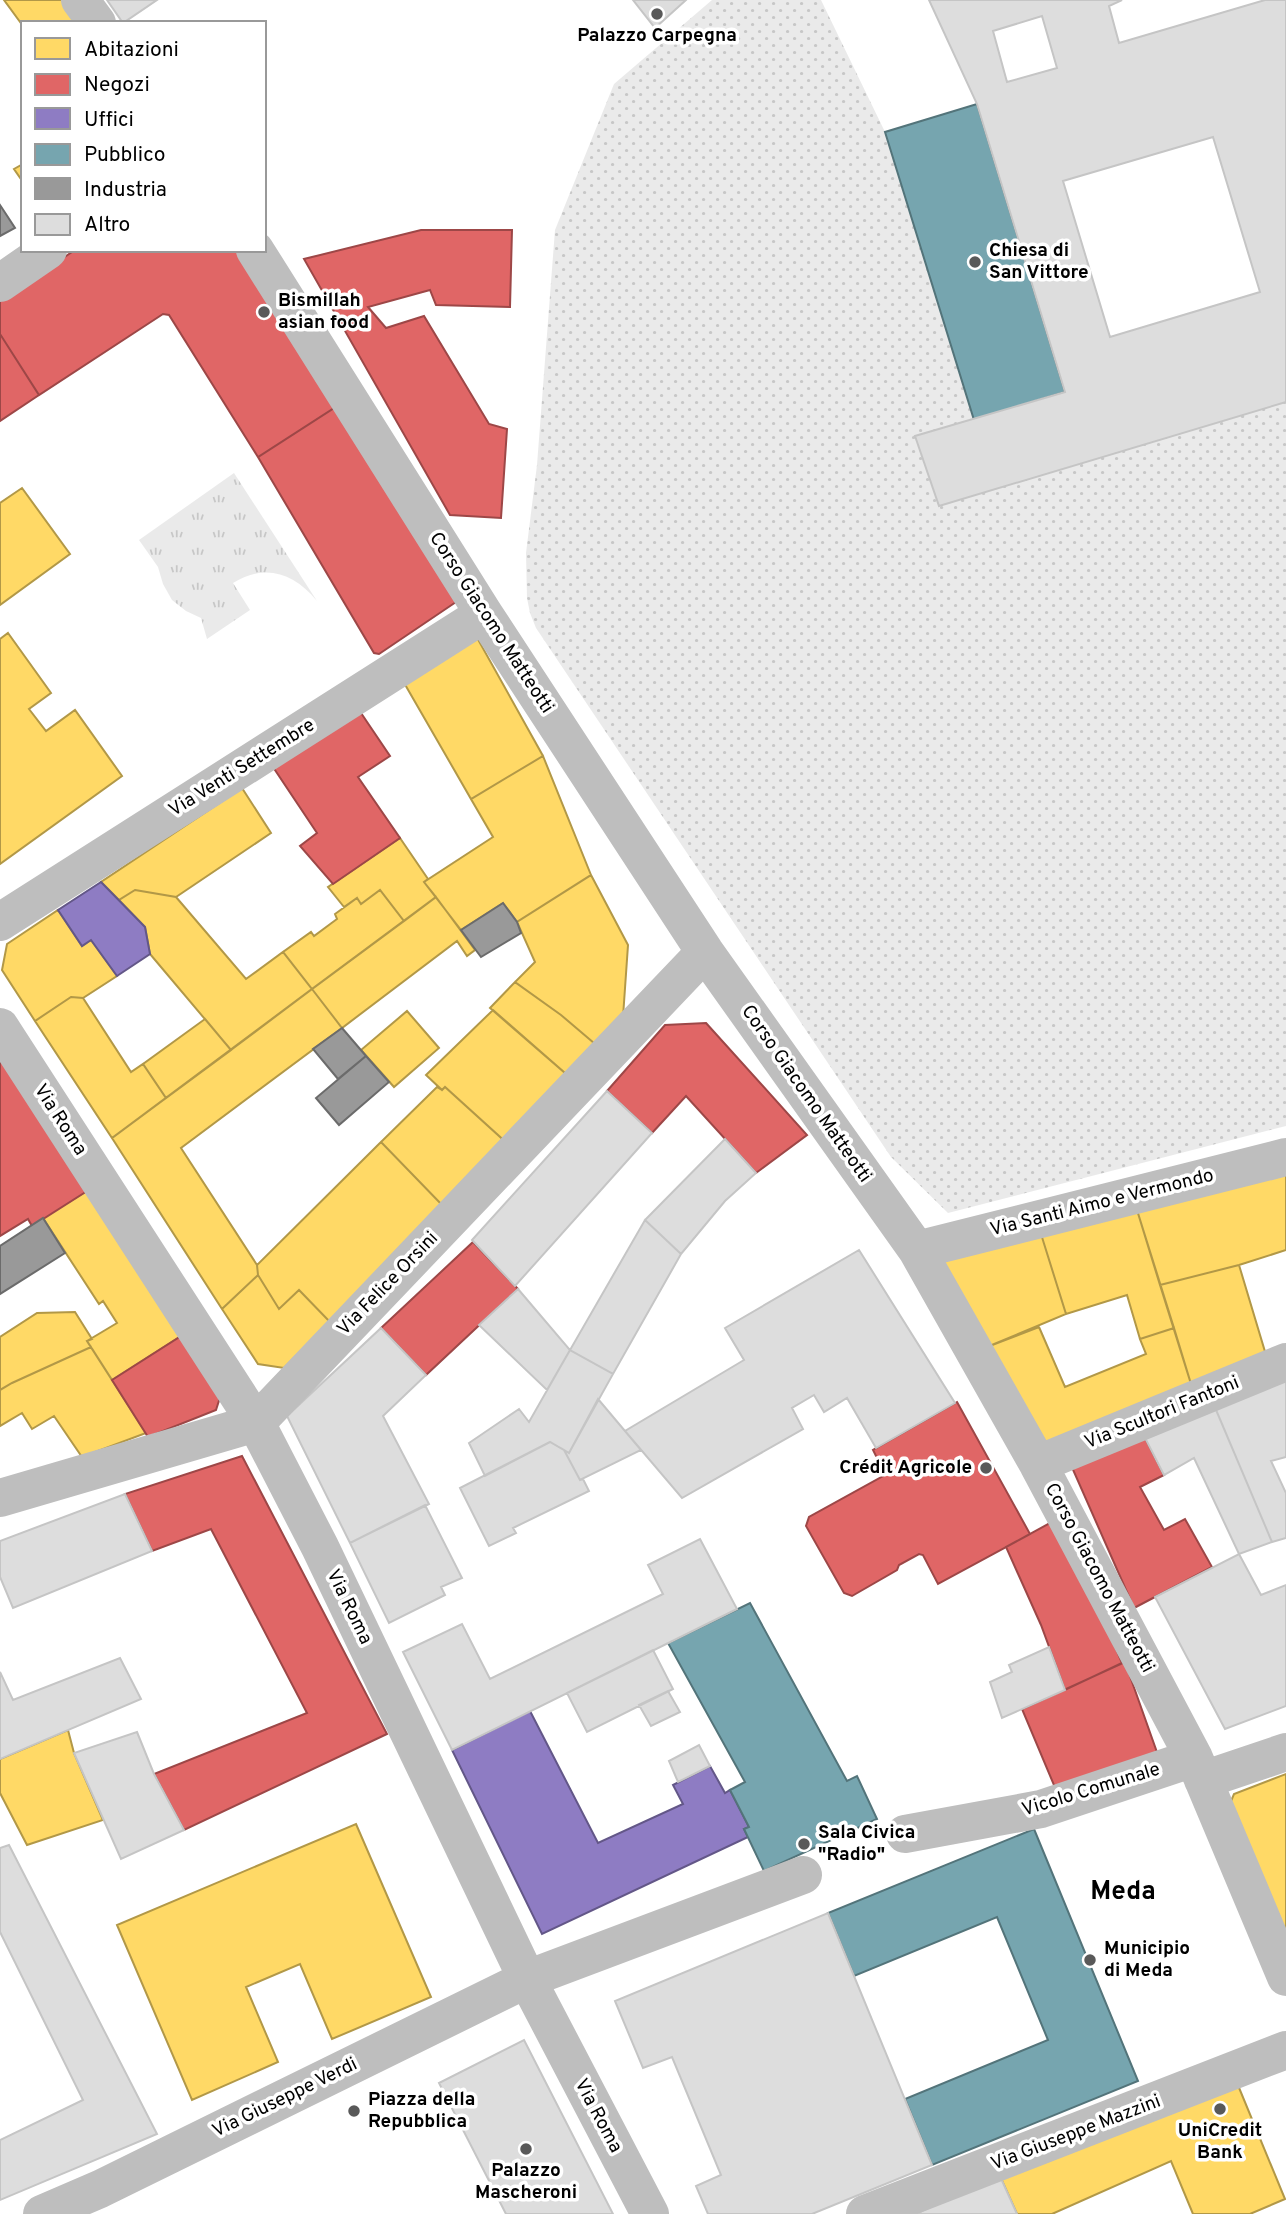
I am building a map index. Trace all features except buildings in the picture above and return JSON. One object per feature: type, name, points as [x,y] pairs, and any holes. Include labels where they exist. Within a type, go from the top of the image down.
[{"type":"street","points":[[80,0],[96,21]]},
{"type":"street","points":[[0,283],[45,252]]},
{"type":"street","name":"Corso Giacomo Matteotti","points":[[256,252],[484,614],[705,952],[917,1250],[1038,1464],[1198,1769],[1286,1977]]},
{"type":"street","name":"Via Venti Settembre","points":[[0,922],[484,614]]},
{"type":"street","name":"Via Felice Orsini","points":[[256,1423],[705,952]]},
{"type":"street","name":"Via Roma","points":[[0,1027],[256,1423],[320,1547],[527,1979],[650,2214]]},
{"type":"street","name":"Via Santi Aimo e Vermondo","points":[[917,1250],[1286,1157]]},
{"type":"street","name":"Via Scultori Fantoni","points":[[1038,1464],[1286,1362]]},
{"type":"street","points":[[0,1498],[256,1423]]},
{"type":"street","name":"Vicolo Comunale","points":[[905,1834],[1041,1809],[1198,1769],[1286,1752]]},
{"type":"street","points":[[527,1979],[803,1875]]},
{"type":"street","name":"Via Giuseppe Verdi","points":[[42,2214],[100,2189],[527,1979]]},
{"type":"street","name":"Via Giuseppe Mazzini","points":[[865,2214],[1286,2050]]},
{"type":"green space","points":[[712,0],[821,0],[885,132],[974,420],[915,437],[939,506],[1286,402],[1286,1126],[948,1213],[891,1157],[536,628],[527,598],[526,553],[537,465],[555,230],[614,84]]},
{"type":"green space","points":[[234,473],[317,601],[289,578],[278,574],[256,573],[233,583],[250,610],[207,639],[201,618],[172,600],[158,567],[139,540]]},
{"type":"place","name":"Palazzo Carpegna","points":[[657,14]]},
{"type":"place","name":"Chiesa di San Vittore","points":[[975,262]]},
{"type":"place","name":"Bismillah asian food","points":[[264,312]]},
{"type":"place","name":"Crédit Agricole","points":[[986,1468]]},
{"type":"place","name":"Sala Civica \"Radio\"","points":[[804,1844]]},
{"type":"place","name":"Municipio di Meda","points":[[1090,1960]]},
{"type":"place","name":"UniCredit Bank","points":[[1220,2109]]},
{"type":"place","name":"Piazza della Repubblica","points":[[354,2111]]},
{"type":"place","name":"Palazzo Mascheroni","points":[[526,2149]]},
{"type":"district","name":"Meda","points":[[1123,1892]]}]
